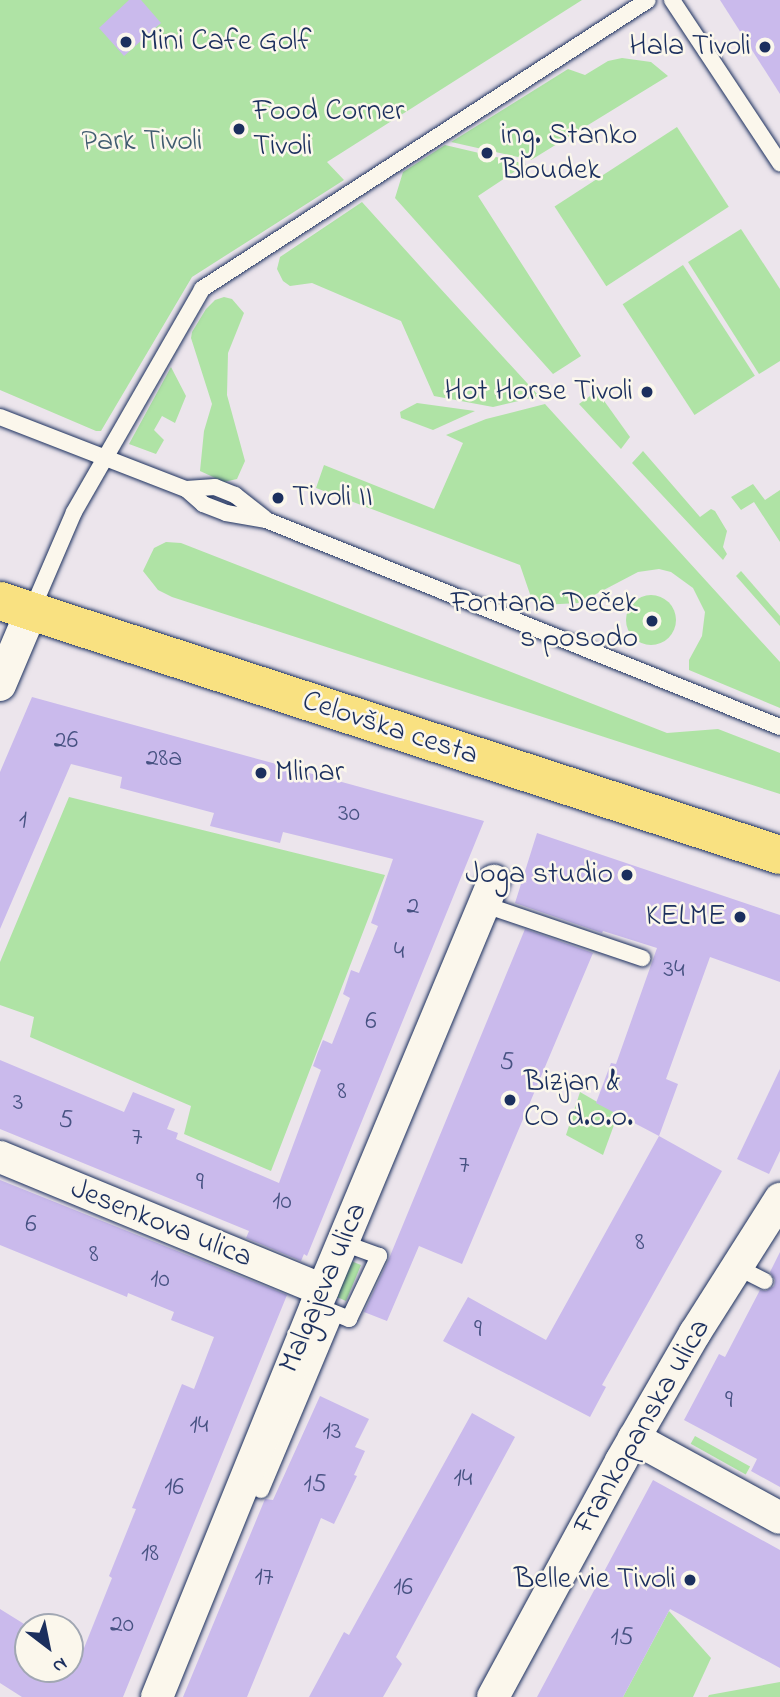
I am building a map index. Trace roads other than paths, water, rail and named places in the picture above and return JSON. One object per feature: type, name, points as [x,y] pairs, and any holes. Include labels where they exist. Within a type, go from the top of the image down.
[{"type":"main road","name":"Celovška cesta","points":[[15,606],[780,855]]},
{"type":"street","points":[[0,685],[15,606]]},
{"type":"street","name":"Malgajeva ulica","points":[[157,1697],[325,1303],[343,1243],[490,893]]},
{"type":"street","name":"Jesenkova ulica","points":[[0,1157],[325,1303]]},
{"type":"street","name":"Frankopanska ulica","points":[[493,1697],[634,1438],[777,1203]]},
{"type":"street","points":[[634,1438],[780,1518]]},
{"type":"lane","points":[[15,606],[74,512],[202,289],[648,0]]},
{"type":"lane","points":[[672,0],[780,163]]},
{"type":"lane","points":[[0,417],[103,460],[186,489],[203,504],[219,511],[266,520],[780,727]]},
{"type":"lane","points":[[490,893],[642,958]]},
{"type":"lane","points":[[737,1267],[765,1281]]},
{"type":"lane","points":[[261,1490],[325,1303]]},
{"type":"place","name":"Mini Cafe Golf","points":[[126,42]]},
{"type":"place","name":"Hala Tivoli","points":[[765,47]]},
{"type":"place","name":"Food Corner Tivoli","points":[[239,129]]},
{"type":"place","name":"ing. Stanko Bloudek","points":[[487,153]]},
{"type":"place","name":"Hot Horse Tivoli","points":[[647,392]]},
{"type":"place","name":"Tivoli II","points":[[278,498]]},
{"type":"place","name":"Fontana Deček s posodo","points":[[652,621]]},
{"type":"place","name":"Mlinar","points":[[261,773]]},
{"type":"place","name":"Joga studio","points":[[627,875]]},
{"type":"place","name":"KELME","points":[[740,917]]},
{"type":"place","name":"Bizjan & CO d.o.o.","points":[[510,1100]]},
{"type":"place","name":"Belle vie Tivoli","points":[[690,1580]]},
{"type":"park label","name":"Park Tivoli","points":[[142,142]]}]
